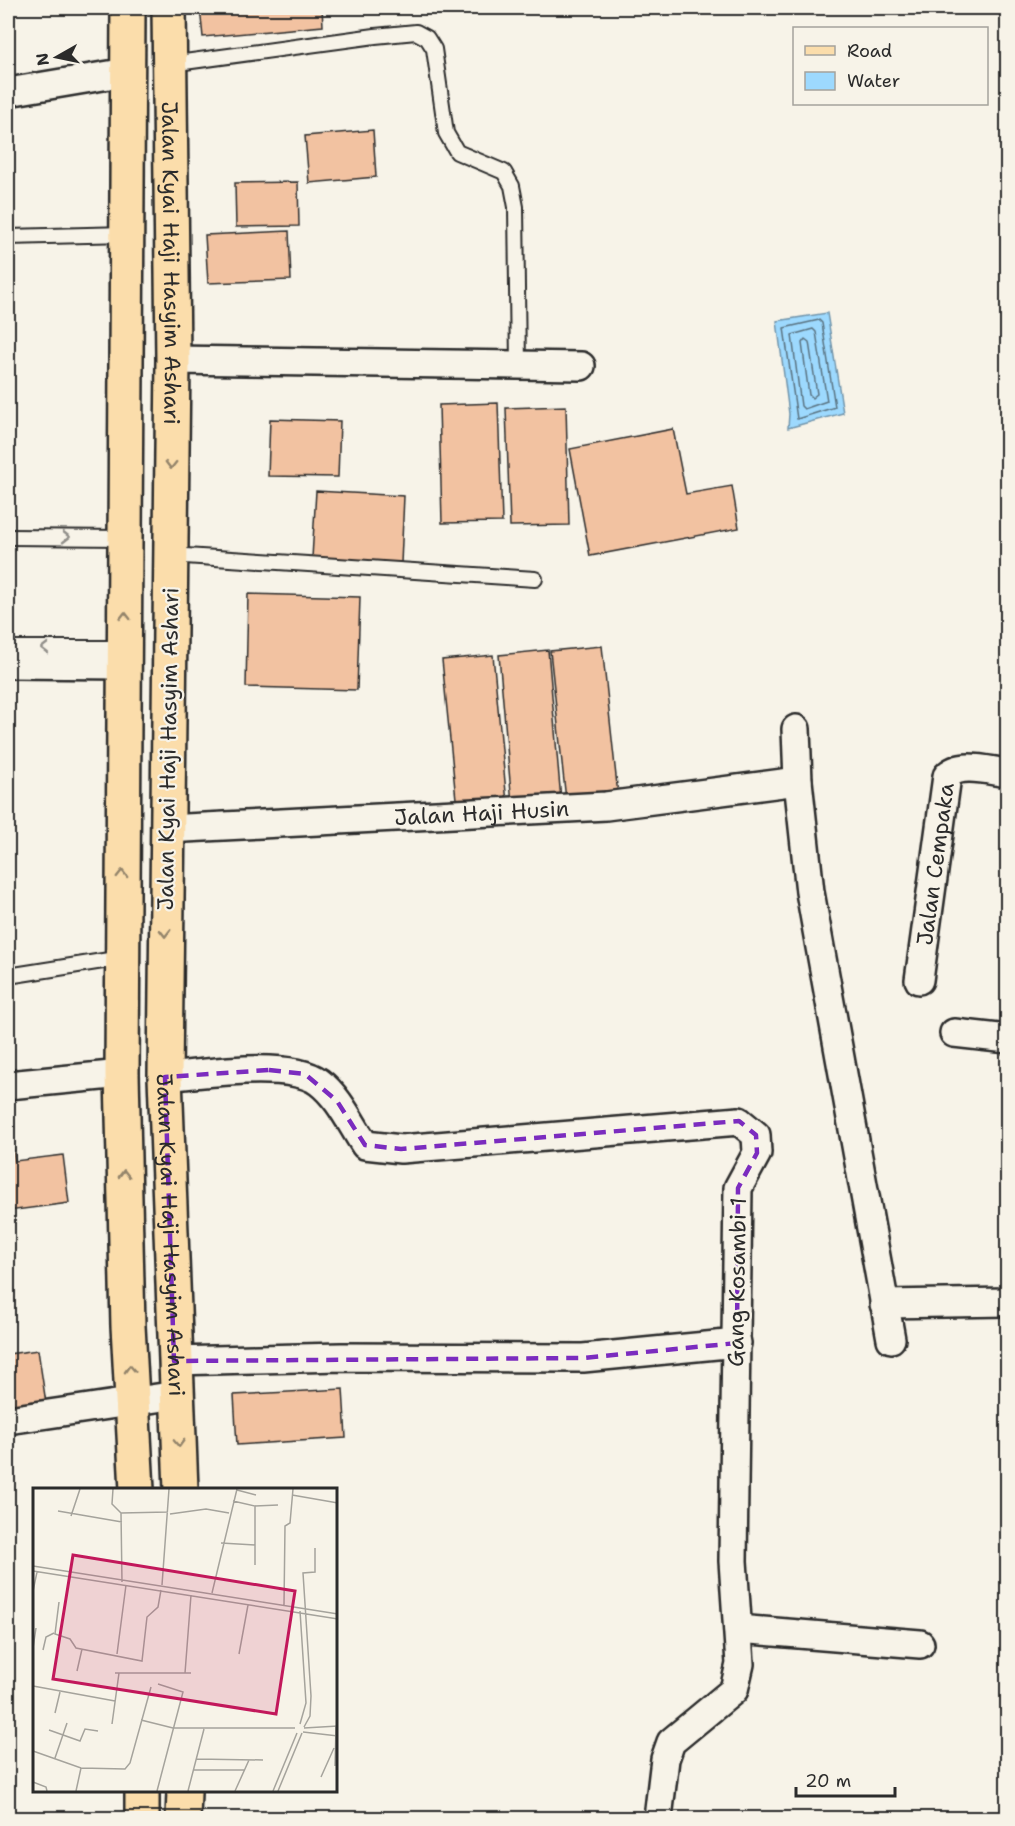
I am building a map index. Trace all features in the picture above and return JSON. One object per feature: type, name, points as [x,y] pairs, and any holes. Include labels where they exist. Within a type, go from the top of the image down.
[{"type":"main road","name":"Jalan Kyai Haji Hasyim Ashari","points":[[128,8],[122,1074],[137,1488]]},
{"type":"main road","name":"Jalan Kyai Haji Hasyim Ashari","points":[[169,8],[173,360],[165,1077],[174,1361],[181,1488]]},
{"type":"main road","points":[[142,1793],[142,1818]]},
{"type":"main road","points":[[183,1818],[184,1793]]},
{"type":"street","points":[[8,92],[127,72]]},
{"type":"street","points":[[173,360],[580,366]]},
{"type":"street","points":[[8,664],[124,657]]},
{"type":"street","points":[[796,729],[798,781],[810,891],[891,1340]]},
{"type":"street","name":"Jalan Cempaka","points":[[919,980],[946,776],[951,771],[968,768],[1008,773]]},
{"type":"street","name":"Jalan Haji Husin","points":[[166,829],[606,806],[798,781]]},
{"type":"street","points":[[954,1033],[1008,1039]]},
{"type":"street","name":"Gang Kosambi 1","points":[[165,1077],[268,1070],[305,1074],[320,1083],[336,1101],[364,1145],[401,1149],[739,1121],[756,1135],[757,1153],[738,1188],[733,1561],[740,1664],[734,1690],[671,1742],[665,1759],[658,1818]]},
{"type":"street","points":[[8,1085],[122,1074]]},
{"type":"street","points":[[884,1304],[1008,1302]]},
{"type":"street","points":[[174,1361],[341,1357],[583,1358],[737,1343]]},
{"type":"street","points":[[8,1419],[177,1395]]},
{"type":"street","points":[[738,1629],[920,1644]]},
{"type":"lane","points":[[170,64],[375,36],[416,32],[427,38],[434,50],[446,133],[457,152],[504,172],[512,186],[516,207],[518,366]]},
{"type":"lane","points":[[8,237],[127,234]]},
{"type":"lane","points":[[8,537],[125,538]]},
{"type":"lane","points":[[170,555],[535,579]]},
{"type":"lane","points":[[8,648],[124,657]]},
{"type":"lane","points":[[8,976],[122,958]]},
{"type":"highlighted area","points":[[269,1070],[305,1074],[337,1101],[365,1145],[401,1149],[739,1121],[756,1135],[757,1153],[738,1188],[737,1343],[583,1358],[174,1361],[165,1077]]},
{"type":"water","points":[[827,313],[843,413],[788,428],[789,414],[777,321]]},
{"type":"building","points":[[200,8],[322,8],[323,26],[203,37]]},
{"type":"building","points":[[373,130],[376,177],[309,183],[305,136]]},
{"type":"building","points":[[298,182],[299,226],[236,227],[235,183]]},
{"type":"building","points":[[289,231],[291,280],[208,283],[205,235]]},
{"type":"building","points":[[498,403],[502,522],[442,523],[439,405]]},
{"type":"building","points":[[566,406],[569,525],[510,526],[506,408]]},
{"type":"building","points":[[270,419],[340,421],[338,477],[268,476]]},
{"type":"building","points":[[673,429],[686,494],[732,486],[739,528],[590,556],[570,449]]},
{"type":"building","points":[[316,491],[404,496],[401,563],[312,558]]},
{"type":"building","points":[[248,594],[360,597],[357,690],[246,687]]},
{"type":"building","points":[[602,646],[618,795],[566,800],[550,651]]},
{"type":"building","points":[[548,650],[561,800],[512,804],[499,655]]},
{"type":"building","points":[[493,655],[507,803],[457,809],[442,660]]},
{"type":"building","points":[[8,1104],[15,1161],[63,1155],[69,1203],[8,1211]]},
{"type":"building","points":[[38,1350],[46,1403],[8,1409],[8,1354]]},
{"type":"building","points":[[343,1389],[346,1438],[237,1445],[234,1395]]}]
